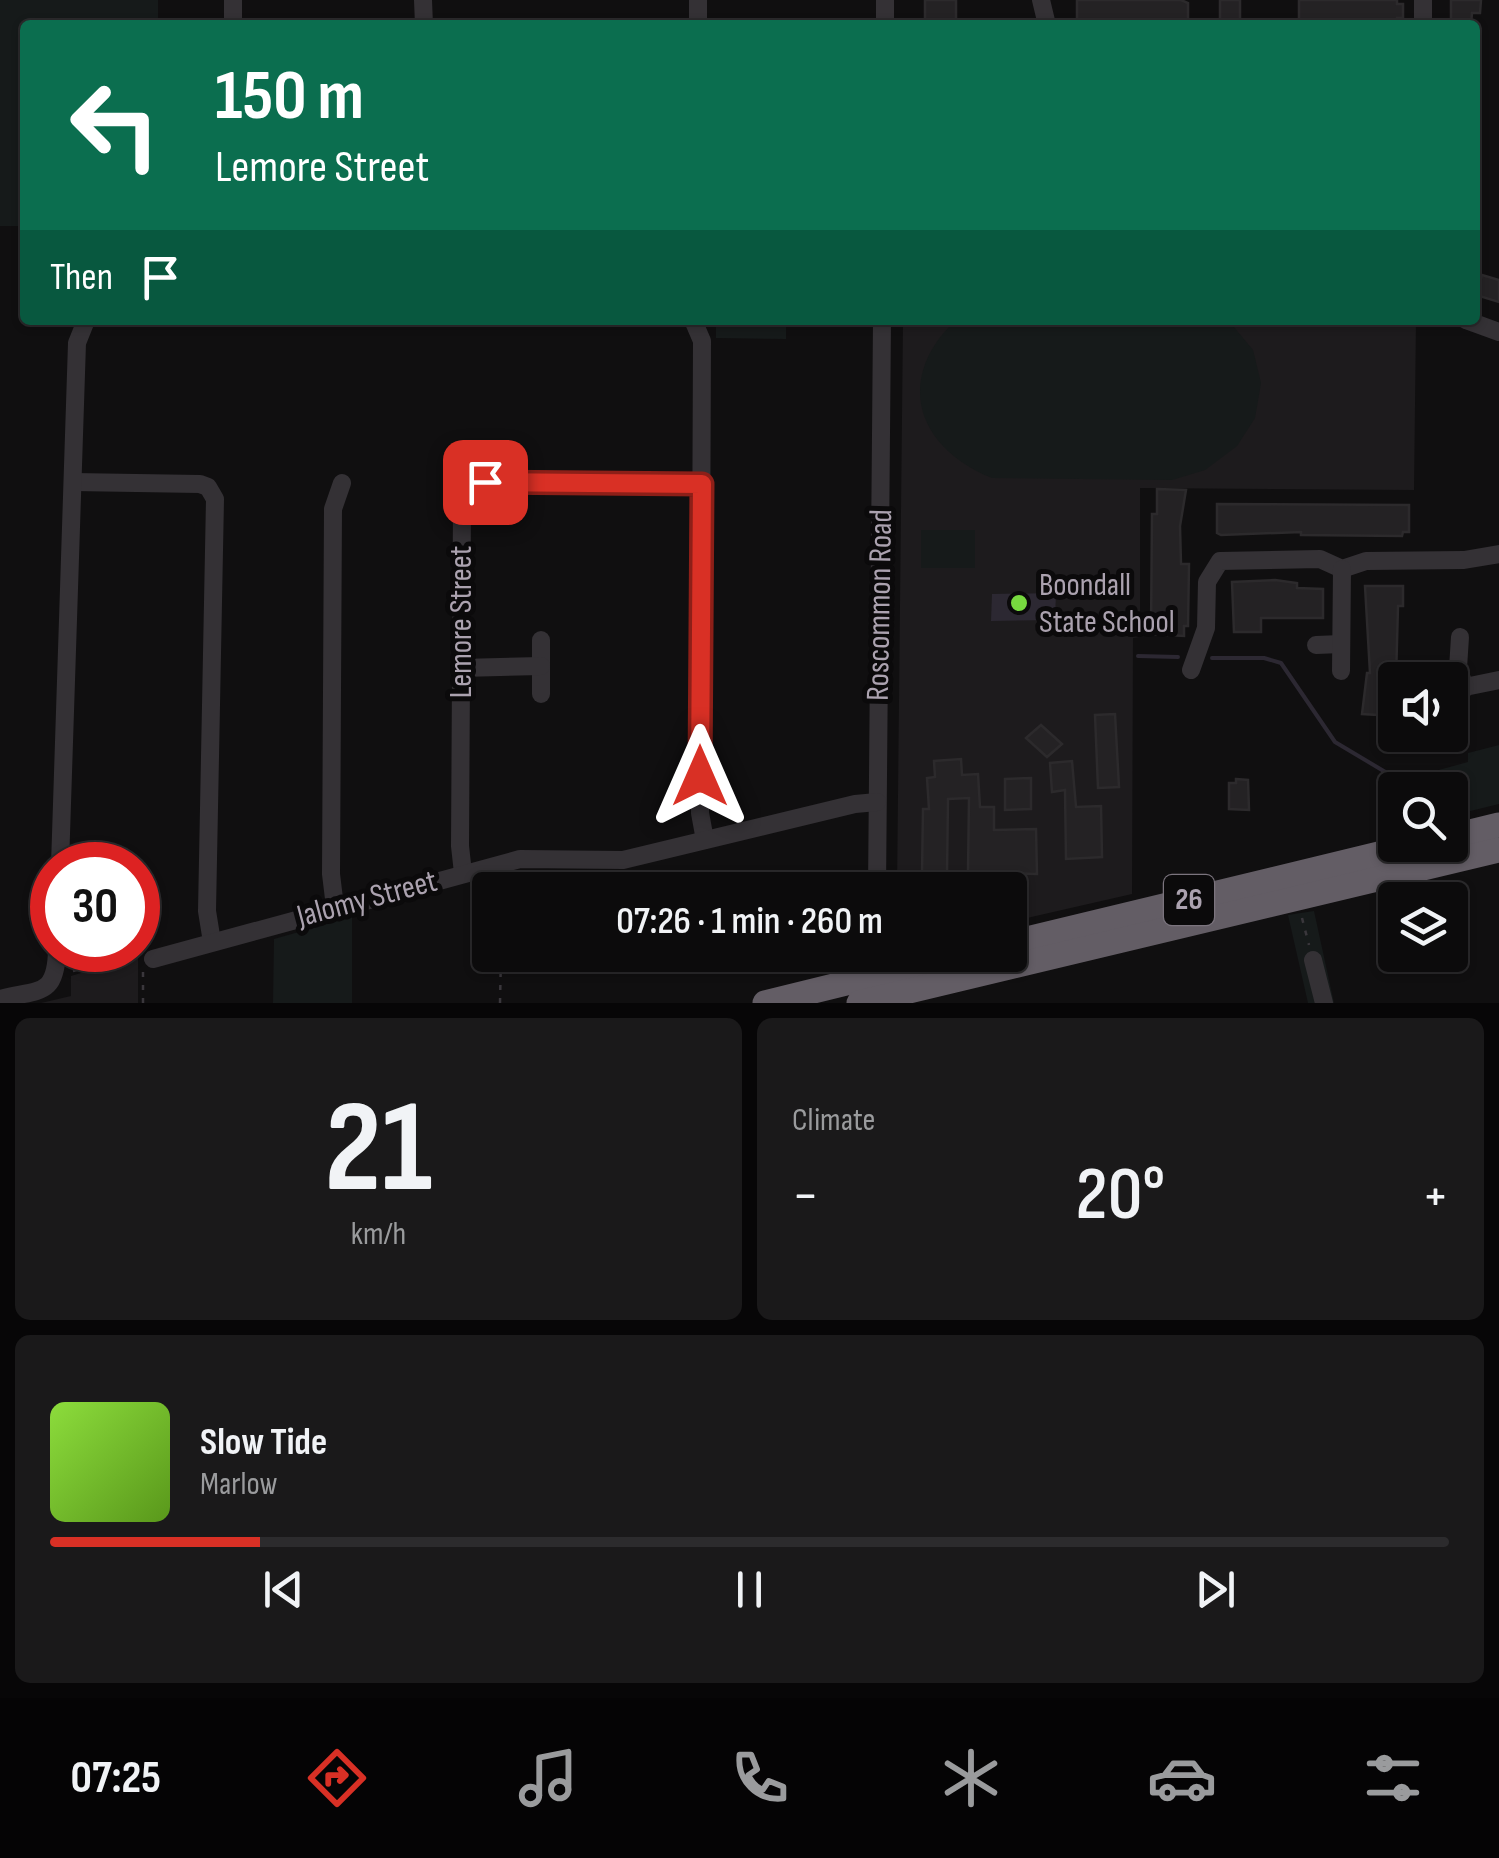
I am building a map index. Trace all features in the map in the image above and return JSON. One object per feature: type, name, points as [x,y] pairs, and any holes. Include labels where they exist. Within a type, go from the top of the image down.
[{"type":"highway","points":[[1468,833],[1499,825]]},
{"type":"highway","name":"26","points":[[765,1003],[873,987],[1499,850]]},
{"type":"highway","name":"26","points":[[1027,939],[1378,854]]},
{"type":"highway","name":"26","points":[[873,987],[914,972]]},
{"type":"street","points":[[61,842],[77,343],[84,325]]},
{"type":"street","points":[[696,325],[702,340],[700,813],[706,840]]},
{"type":"street","name":"Roscommon Road","points":[[876,872],[882,325]]},
{"type":"street","points":[[72,482],[200,484],[213,494],[207,911],[212,942]]},
{"type":"street","name":"Lemore Street","points":[[463,873],[462,506],[468,488],[485,482],[702,484]]},
{"type":"street","points":[[334,907],[330,874],[333,509],[342,483]]},
{"type":"street","points":[[1191,670],[1204,638],[1206,582],[1215,565],[1228,560],[1320,559],[1342,569],[1366,561],[1464,560],[1499,554]]},
{"type":"street","points":[[1341,671],[1342,569]]},
{"type":"street","points":[[1458,662],[1460,637]]},
{"type":"street","points":[[541,640],[541,694]]},
{"type":"street","points":[[1316,645],[1341,644]]},
{"type":"street","points":[[461,668],[541,666]]},
{"type":"street","points":[[1468,686],[1499,680]]},
{"type":"street","name":"Jalomy Street","points":[[160,955],[463,873],[543,857],[623,860],[878,802]]},
{"type":"street","points":[[1313,960],[1324,1003]]},
{"type":"street","points":[[0,999],[54,978],[55,972]]},
{"type":"path","points":[[1301,912],[1313,960]]},
{"type":"path","points":[[54,978],[83,972]]},
{"type":"path","points":[[143,1003],[145,972]]},
{"type":"path","points":[[500,972],[500,1003]]},
{"type":"shaded area","points":[[0,0],[158,0],[158,20],[20,20],[20,226],[0,226]]},
{"type":"shaded area","points":[[716,325],[786,325],[786,339],[716,338]]},
{"type":"shaded area","name":"Boondall State School","points":[[903,325],[1416,325],[1414,490],[1140,488],[1140,637],[1133,638],[1132,894],[1027,918],[1027,872],[897,872]]},
{"type":"shaded area","points":[[952,325],[1232,325],[1253,350],[1261,383],[1255,418],[1237,446],[1205,470],[1172,480],[992,478],[946,449],[931,430],[922,409],[920,388],[925,365]]},
{"type":"shaded area","points":[[921,530],[975,530],[975,568],[921,568]]},
{"type":"shaded area","points":[[1056,593],[1055,620],[991,621],[992,594]]},
{"type":"shaded area","points":[[1499,745],[1499,804],[1468,812],[1468,772],[1431,772],[1468,762],[1468,753]]},
{"type":"shaded area","points":[[1314,911],[1334,1003],[1308,1003],[1288,915]]},
{"type":"shaded area","points":[[352,917],[352,1003],[273,1003],[274,939]]},
{"type":"shaded area","points":[[84,972],[138,972],[138,1003],[41,1003],[71,996],[71,976]]},
{"type":"building","points":[[925,0],[956,0],[956,20],[925,20]]},
{"type":"building","points":[[1077,0],[1188,3],[1188,20],[1077,20]]},
{"type":"building","points":[[1220,0],[1240,0],[1240,20],[1220,20]]},
{"type":"building","points":[[1299,0],[1397,0],[1397,4],[1403,4],[1403,18],[1397,20],[1299,20]]},
{"type":"building","points":[[1451,0],[1481,0],[1480,13],[1472,13],[1471,20],[1451,20]]},
{"type":"building","points":[[1482,275],[1499,280],[1499,302],[1480,296]]},
{"type":"building","points":[[1157,489],[1186,490],[1180,526],[1181,564],[1189,564],[1188,626],[1184,626],[1184,636],[1151,634],[1152,514],[1157,514]]},
{"type":"building","points":[[1217,504],[1409,505],[1409,532],[1402,536],[1301,532],[1221,535],[1217,533]]},
{"type":"building","points":[[1232,582],[1297,583],[1297,588],[1323,589],[1323,618],[1261,618],[1261,632],[1234,632]]},
{"type":"building","points":[[1365,586],[1403,586],[1403,606],[1398,606],[1396,662],[1378,662],[1378,715],[1362,714],[1370,673]]},
{"type":"building","points":[[1115,714],[1119,787],[1098,788],[1095,715]]},
{"type":"building","points":[[1041,725],[1062,744],[1047,757],[1026,738]]},
{"type":"building","points":[[961,759],[962,775],[978,774],[980,807],[994,807],[994,830],[1036,829],[1037,874],[968,872],[969,798],[948,799],[947,872],[922,872],[923,809],[929,809],[927,778],[935,777],[934,761]]},
{"type":"building","points":[[1072,761],[1076,807],[1101,806],[1102,857],[1066,859],[1065,790],[1052,792],[1050,763]]},
{"type":"building","points":[[1031,778],[1031,809],[1005,810],[1005,779]]},
{"type":"building","points":[[1236,779],[1248,780],[1249,810],[1229,809],[1229,783],[1236,783]]},
{"type":"waterway","points":[[1138,656],[1178,657]]},
{"type":"waterway","points":[[1212,658],[1264,658],[1281,663],[1335,742],[1385,772]]},
{"type":"place","name":"Boondall State School","points":[[1019,603]]},
{"type":"route","points":[[485,482],[702,484],[700,776]]}]
